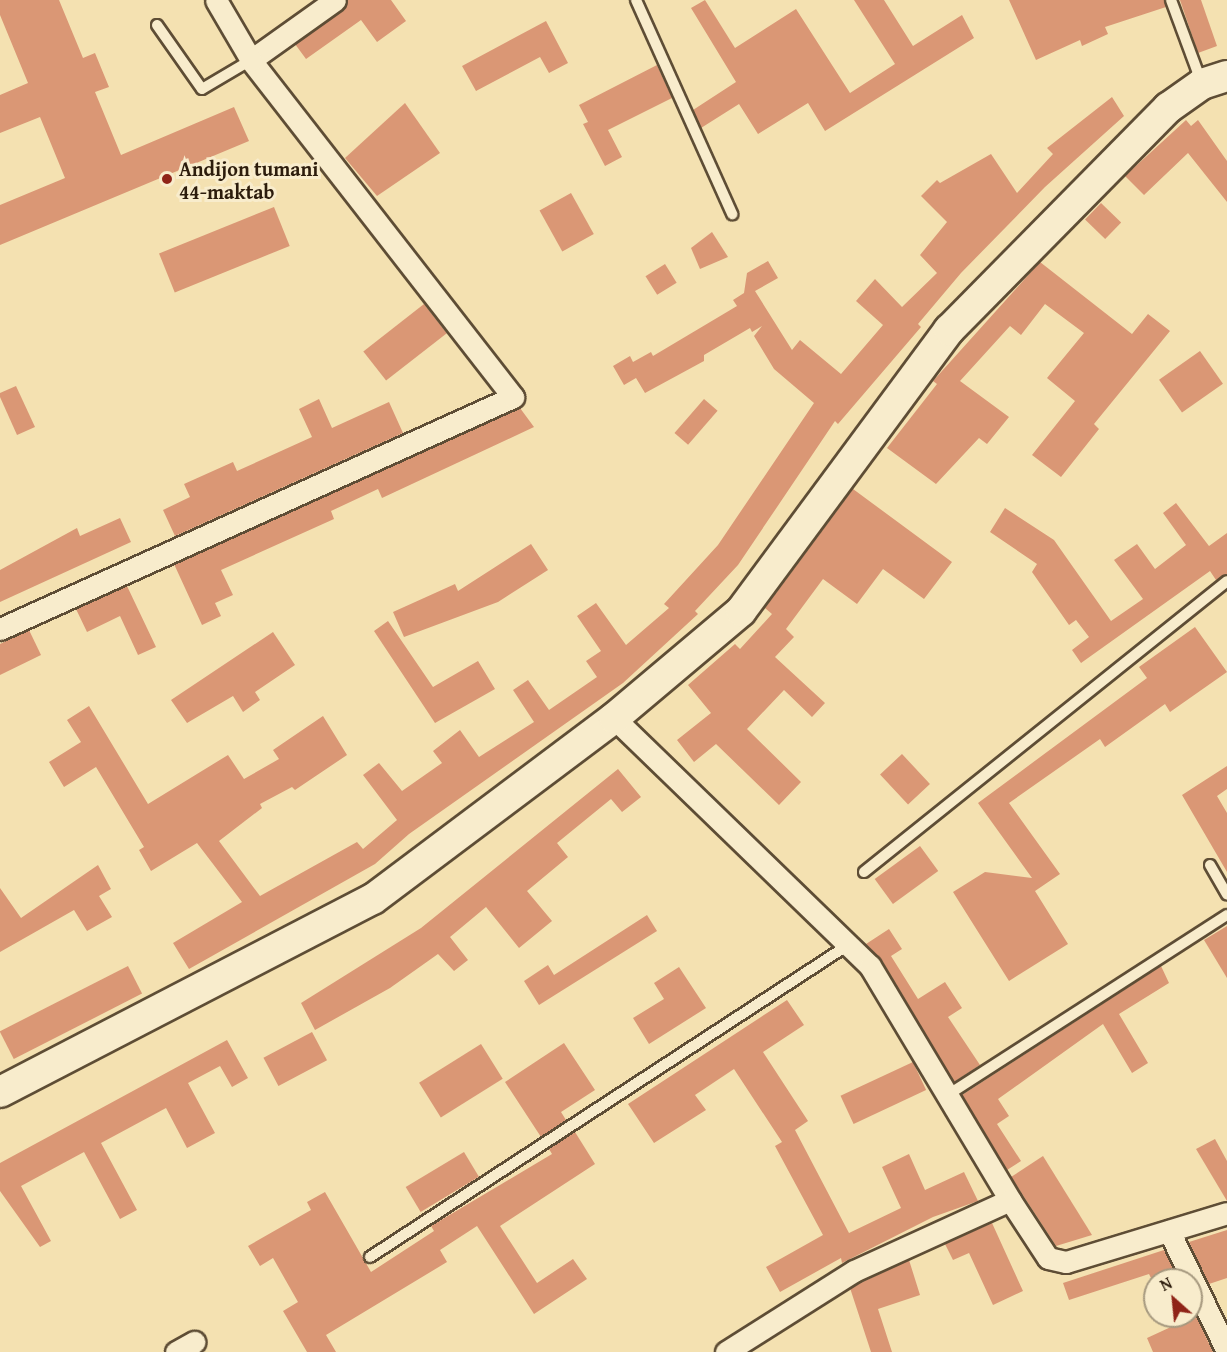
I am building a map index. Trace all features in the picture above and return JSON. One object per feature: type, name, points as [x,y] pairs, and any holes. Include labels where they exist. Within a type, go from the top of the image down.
[{"type":"street","points":[[0,629],[513,397],[251,60],[216,0]]},
{"type":"street","points":[[251,60],[335,0]]},
{"type":"street","points":[[0,1092],[373,899],[614,718],[741,611],[949,330],[1168,108],[1215,80]]},
{"type":"street","points":[[614,718],[870,966],[946,1096],[1048,1258],[1066,1262],[1227,1213]]},
{"type":"street","points":[[726,1352],[854,1271],[1010,1200]]},
{"type":"street","points":[[1169,1231],[1227,1351]]},
{"type":"lane","points":[[636,0],[732,214]]},
{"type":"lane","points":[[1171,0],[1215,80]]},
{"type":"lane","points":[[157,26],[202,89],[251,60]]},
{"type":"lane","points":[[864,872],[1227,581]]},
{"type":"lane","points":[[1210,865],[1227,894]]},
{"type":"lane","points":[[946,1096],[1227,915]]},
{"type":"lane","points":[[370,1257],[848,945]]},
{"type":"building","points":[[0,0],[59,0],[83,58],[95,53],[109,87],[95,92],[121,155],[234,107],[249,141],[0,245],[0,205],[65,178],[40,117],[0,133],[0,95],[28,83],[0,15]]},
{"type":"building","points":[[348,0],[391,0],[406,21],[377,42],[361,20],[306,59],[295,44],[342,10]]},
{"type":"building","points":[[705,0],[735,48],[796,9],[850,93],[895,64],[854,0],[884,0],[913,46],[962,15],[974,38],[825,131],[808,103],[758,134],[739,104],[701,128],[693,110],[736,82],[691,8]]},
{"type":"building","points":[[1009,0],[1164,0],[1166,7],[1105,27],[1108,34],[1082,46],[1080,40],[1036,60]]},
{"type":"building","points":[[1180,0],[1201,0],[1217,46],[1198,53]]},
{"type":"building","points":[[546,21],[568,63],[549,73],[540,57],[476,91],[462,66]]},
{"type":"building","points":[[657,65],[672,98],[608,130],[622,157],[605,166],[583,124],[588,122],[579,105]]},
{"type":"building","points":[[1112,97],[1124,116],[1045,187],[961,273],[918,324],[921,327],[838,424],[835,421],[738,565],[695,611],[698,614],[623,683],[409,834],[375,864],[189,969],[173,943],[242,902],[197,843],[151,871],[139,850],[144,847],[96,767],[64,787],[49,762],[81,742],[67,720],[89,706],[148,804],[228,755],[244,779],[279,759],[273,750],[323,716],[347,755],[295,790],[292,787],[260,804],[262,808],[219,841],[260,896],[357,842],[363,849],[397,820],[363,775],[379,763],[402,791],[442,763],[433,751],[460,730],[479,757],[534,722],[513,690],[528,680],[549,710],[597,677],[586,661],[601,651],[577,616],[596,603],[626,645],[669,608],[664,604],[718,545],[814,403],[774,369],[754,336],[762,326],[752,332],[750,328],[704,355],[704,361],[645,393],[636,378],[624,385],[613,366],[630,356],[633,362],[651,352],[653,356],[737,306],[733,300],[744,293],[747,273],[768,261],[778,278],[755,291],[792,350],[800,340],[841,374],[883,325],[856,301],[875,279],[902,307],[937,273],[920,255],[947,222],[921,196],[937,180],[940,183],[991,154],[1017,193],[1053,154],[1047,148]]},
{"type":"building","points":[[405,103],[440,153],[377,196],[345,158]]},
{"type":"building","points":[[1186,120],[1191,126],[1198,120],[1227,161],[1227,202],[1188,153],[1144,195],[1125,176]]},
{"type":"building","points":[[571,193],[594,234],[562,252],[540,210]]},
{"type":"building","points":[[1101,203],[1121,222],[1105,239],[1085,220]]},
{"type":"building","points":[[274,207],[290,246],[175,292],[159,253]]},
{"type":"building","points":[[712,232],[728,257],[700,269],[691,248]]},
{"type":"building","points":[[1040,262],[1132,334],[1148,314],[1170,331],[1094,424],[1099,429],[1061,477],[1032,455],[1075,401],[1047,378],[1084,333],[1045,304],[1021,335],[1010,326],[960,381],[1009,417],[987,444],[979,438],[936,484],[887,448],[937,384],[933,381]]},
{"type":"building","points":[[665,264],[677,283],[657,295],[645,276]]},
{"type":"building","points":[[424,304],[447,333],[386,381],[363,351]]},
{"type":"building","points":[[1200,351],[1223,384],[1182,412],[1159,380]]},
{"type":"building","points":[[16,386],[35,427],[17,435],[0,397],[0,393]]},
{"type":"building","points":[[319,399],[332,428],[389,402],[403,433],[175,536],[163,510],[190,497],[184,484],[233,462],[237,471],[312,437],[299,409]]},
{"type":"building","points":[[704,399],[718,411],[688,445],[674,433]]},
{"type":"building","points":[[520,408],[534,427],[382,498],[378,489],[331,511],[334,519],[221,570],[233,595],[215,603],[221,616],[202,625],[174,564]]},
{"type":"building","points":[[853,489],[952,562],[924,599],[883,569],[857,604],[823,579],[786,629],[794,637],[775,657],[825,703],[812,717],[784,690],[747,729],[801,782],[779,805],[716,744],[694,762],[677,740],[711,713],[688,685],[735,644],[740,649],[772,614],[765,608]]},
{"type":"building","points":[[1176,503],[1209,546],[1227,533],[1227,574],[1216,580],[1210,571],[1081,663],[1072,650],[1089,637],[1076,620],[1069,625],[1032,572],[1037,564],[990,532],[1005,508],[1054,540],[1111,621],[1143,599],[1114,560],[1137,544],[1155,569],[1186,545],[1163,513]]},
{"type":"building","points":[[120,518],[131,542],[0,602],[0,570],[77,528],[80,536]]},
{"type":"building","points":[[531,544],[548,570],[498,602],[404,637],[393,612],[455,584],[458,591]]},
{"type":"building","points":[[127,586],[156,647],[138,655],[120,616],[87,632],[76,609]]},
{"type":"building","points":[[388,621],[433,687],[478,661],[495,689],[435,723],[374,631]]},
{"type":"building","points":[[1195,627],[1227,672],[1170,712],[1165,704],[1105,747],[1100,739],[1009,803],[1060,874],[1035,891],[1068,944],[1009,981],[953,892],[985,872],[1032,878],[978,803],[1147,678],[1139,667]]},
{"type":"building","points":[[29,630],[41,655],[0,675],[0,644]]},
{"type":"building","points":[[273,632],[295,665],[255,692],[260,700],[243,712],[233,696],[187,723],[171,700]]},
{"type":"building","points":[[902,754],[930,784],[908,804],[880,774]]},
{"type":"building","points":[[1227,766],[1227,789],[1217,796],[1227,813],[1227,872],[1182,795]]},
{"type":"building","points":[[618,769],[641,797],[622,812],[611,799],[557,843],[568,857],[527,891],[552,921],[519,948],[486,907],[450,937],[468,960],[454,971],[438,954],[390,988],[315,1030],[301,1003],[421,928]]},
{"type":"building","points":[[920,846],[938,871],[893,904],[875,879]]},
{"type":"building","points":[[98,865],[111,889],[99,896],[112,917],[87,931],[74,910],[0,952],[0,888],[21,918]]},
{"type":"building","points":[[647,915],[657,931],[539,1005],[524,981],[548,965],[554,975]]},
{"type":"building","points":[[1227,926],[1227,978],[1204,940]]},
{"type":"building","points":[[889,929],[902,949],[891,956],[918,999],[945,982],[962,1008],[948,1017],[980,1065],[954,1082],[881,959],[866,944]]},
{"type":"building","points":[[128,966],[142,994],[14,1059],[0,1031]]},
{"type":"building","points":[[1161,966],[1169,983],[1119,1014],[1148,1063],[1132,1073],[1103,1024],[998,1099],[1009,1116],[997,1124],[1021,1161],[1007,1170],[962,1095]]},
{"type":"building","points":[[679,967],[706,1008],[649,1044],[633,1018],[664,999],[654,983]]},
{"type":"building","points":[[787,1000],[804,1025],[763,1052],[808,1121],[795,1130],[849,1233],[901,1208],[882,1167],[909,1154],[925,1190],[964,1172],[978,1201],[933,1217],[842,1263],[841,1258],[780,1292],[766,1267],[823,1235],[775,1146],[782,1142],[734,1069],[695,1095],[706,1110],[654,1143],[628,1104]]},
{"type":"building","points":[[312,1032],[327,1060],[278,1086],[263,1058]]},
{"type":"building","points":[[227,1040],[248,1078],[232,1087],[220,1066],[188,1083],[215,1133],[187,1148],[166,1108],[101,1143],[137,1210],[120,1219],[84,1152],[21,1186],[51,1241],[40,1247],[0,1191],[0,1163]]},
{"type":"building","points":[[564,1043],[595,1090],[561,1112],[566,1120],[541,1137],[505,1082]]},
{"type":"building","points":[[481,1044],[503,1079],[441,1117],[419,1083]]},
{"type":"building","points":[[913,1062],[926,1090],[854,1124],[840,1096]]},
{"type":"building","points":[[575,1132],[595,1164],[500,1226],[537,1283],[573,1259],[587,1279],[534,1314],[477,1226],[440,1250],[447,1262],[326,1335],[336,1352],[307,1352],[283,1311],[298,1302],[273,1258],[260,1266],[248,1246],[311,1210],[307,1202],[325,1192],[371,1272],[434,1231],[431,1226],[552,1154],[549,1149]]},
{"type":"building","points":[[1215,1139],[1227,1161],[1227,1201],[1196,1149]]},
{"type":"building","points":[[464,1152],[479,1177],[421,1212],[406,1187]]},
{"type":"building","points":[[1043,1156],[1092,1235],[1056,1246],[1011,1177]]},
{"type":"building","points":[[992,1223],[1023,1291],[993,1305],[969,1253],[953,1260],[945,1244]]},
{"type":"building","points":[[1227,1230],[1227,1278],[1209,1284],[1189,1242]]},
{"type":"building","points":[[1164,1250],[1173,1268],[1143,1268],[1143,1276],[1069,1300],[1063,1283]]},
{"type":"building","points":[[909,1260],[920,1295],[878,1309],[892,1352],[871,1352],[850,1288]]},
{"type":"building","points":[[1169,1328],[1202,1328],[1213,1352],[1153,1352],[1147,1338]]},
{"type":"place","name":"Andijon tumani 44-maktab","points":[[167,179]]}]
